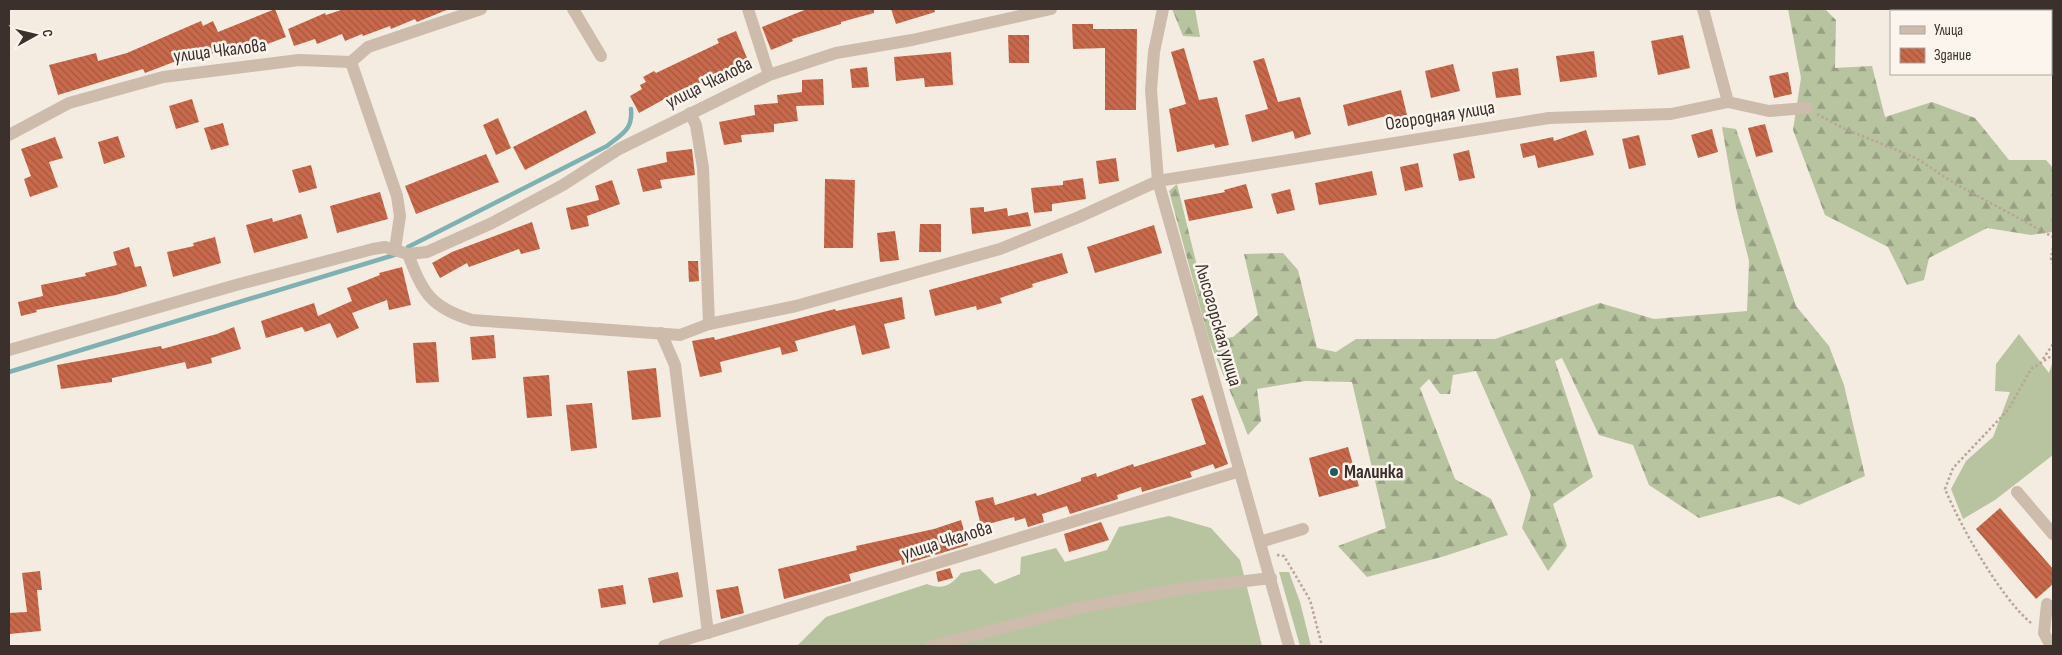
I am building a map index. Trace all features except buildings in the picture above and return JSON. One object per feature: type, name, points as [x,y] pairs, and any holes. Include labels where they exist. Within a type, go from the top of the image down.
[{"type":"street","points":[[395,249],[400,216],[397,196],[351,62],[368,47],[481,9]]},
{"type":"street","points":[[573,9],[601,56]]},
{"type":"street","points":[[748,9],[769,75]]},
{"type":"street","name":"улица Чкалова","points":[[408,254],[428,252],[492,223],[563,185],[619,149],[769,75],[836,53],[912,40],[1051,9]]},
{"type":"street","name":"Лысогорская улица","points":[[1164,9],[1154,52],[1151,90],[1158,181],[1289,646]]},
{"type":"street","points":[[1703,9],[1728,102],[1768,111],[1807,108]]},
{"type":"street","name":"улица Чкалова","points":[[9,135],[69,103],[163,76],[299,60],[351,62]]},
{"type":"street","name":"Огородная улица","points":[[661,333],[680,334],[709,324],[796,306],[1000,250],[1079,218],[1158,181],[1549,118],[1671,114],[1728,102]]},
{"type":"street","points":[[690,113],[696,125],[703,168],[709,324]]},
{"type":"street","points":[[9,350],[306,266],[385,247],[408,254],[417,278],[431,299],[449,313],[472,320],[661,333],[675,365],[708,633]]},
{"type":"street","name":"улица Чкалова","points":[[664,646],[1240,471]]},
{"type":"street","points":[[2017,492],[2053,534]]},
{"type":"street","points":[[1260,542],[1303,529]]},
{"type":"street","points":[[931,646],[1079,608],[1186,588],[1270,578]]},
{"type":"street","points":[[2046,604],[2044,633],[2051,646]]},
{"type":"path","points":[[1807,108],[1843,128],[1916,158],[1954,183],[2053,237]]},
{"type":"path","points":[[2053,248],[2051,258],[2053,264]]},
{"type":"path","points":[[2043,361],[2053,344]]},
{"type":"path","points":[[2044,633],[2025,617],[2002,589],[1956,516],[1945,490],[1953,468],[2008,410],[2031,369],[2053,355]]},
{"type":"path","points":[[1284,556],[1310,600],[1322,646]]},
{"type":"green space","points":[[1172,9],[1195,9],[1200,37],[1183,36]]},
{"type":"green space","points":[[1788,9],[1825,9],[1836,20],[1835,68],[1872,66],[1885,117],[1932,102],[1975,118],[2009,160],[2046,160],[2053,168],[2053,232],[2031,235],[1987,228],[1929,258],[1924,280],[1907,285],[1888,247],[1825,215],[1793,130],[1801,78]]},
{"type":"green space","points":[[1722,127],[1736,129],[1796,306],[1829,346],[1844,385],[1865,476],[1799,505],[1779,496],[1699,518],[1649,485],[1633,445],[1599,435],[1562,358],[1555,361],[1593,477],[1553,504],[1567,546],[1548,571],[1522,528],[1531,495],[1476,371],[1453,375],[1450,394],[1440,394],[1429,379],[1420,388],[1455,479],[1491,499],[1508,535],[1445,556],[1367,577],[1338,546],[1386,528],[1352,382],[1305,381],[1257,389],[1261,421],[1248,435],[1209,340],[1169,191],[1177,184],[1215,340],[1233,337],[1258,315],[1244,254],[1283,253],[1298,270],[1317,348],[1336,352],[1356,339],[1495,339],[1600,303],[1654,319],[1747,311],[1749,261],[1736,208]]},
{"type":"green space","points":[[2019,334],[2049,373],[2053,361],[2053,455],[1995,500],[1963,519],[1951,489],[1966,461],[1993,437],[2010,392],[1995,391],[1996,364]]},
{"type":"green space","points":[[1169,516],[1211,528],[1240,560],[1262,646],[797,646],[826,617],[927,584],[937,587],[946,586],[961,573],[980,569],[995,584],[1020,574],[1021,557],[1056,548],[1065,562],[1107,550],[1119,527]]},
{"type":"green space","points":[[1279,572],[1289,572],[1300,602],[1311,646],[1300,646]]},
{"type":"waterway","points":[[408,247],[607,146],[622,135],[628,127],[631,109]]},
{"type":"waterway","points":[[9,372],[394,255]]},
{"type":"place","name":"Малинка","points":[[1334,472]]}]
